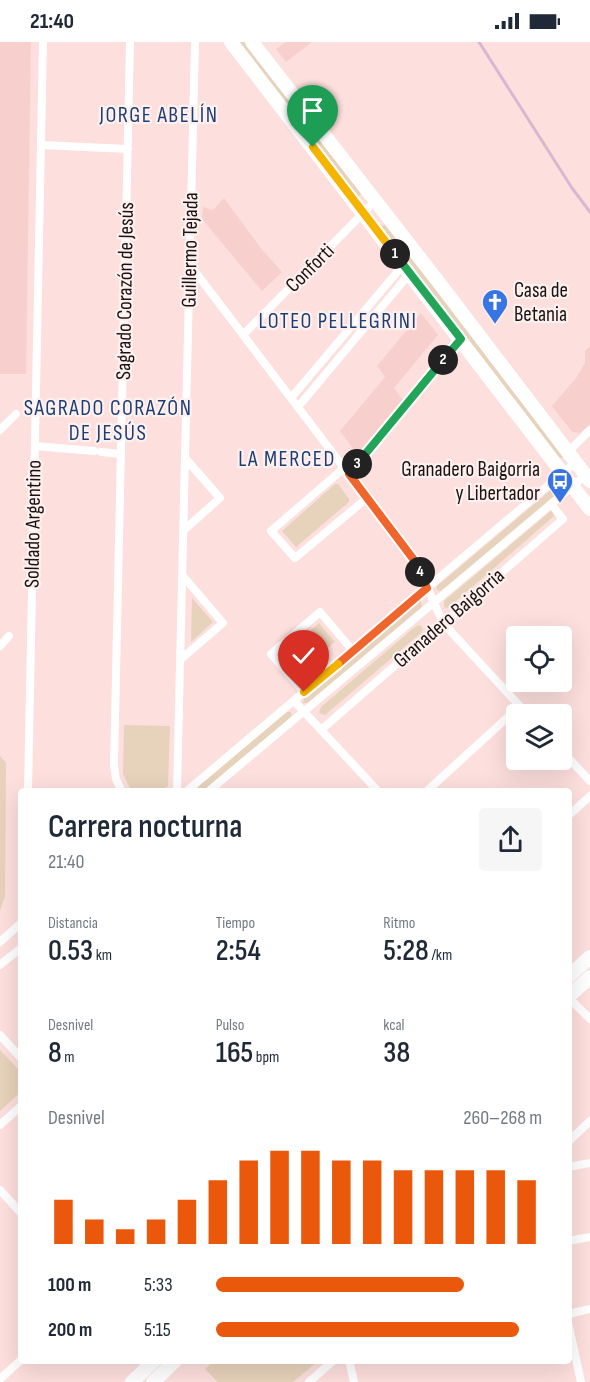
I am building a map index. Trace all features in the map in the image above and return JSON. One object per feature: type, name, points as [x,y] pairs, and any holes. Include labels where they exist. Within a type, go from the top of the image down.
[{"type":"main road","points":[[231,42],[590,508]]},
{"type":"main road","points":[[252,42],[588,478]]},
{"type":"main road","points":[[572,973],[590,957]]},
{"type":"main road","points":[[572,994],[590,977]]},
{"type":"main road","points":[[132,1382],[151,1364]]},
{"type":"main road","points":[[153,1382],[172,1364]]},
{"type":"street","name":"Soldado Argentino","points":[[28,788],[44,42]]},
{"type":"street","name":"Sagrado Corazón de Jesús","points":[[120,788],[114,765],[130,42]]},
{"type":"street","name":"Guillermo Tejada","points":[[177,788],[195,42]]},
{"type":"street","points":[[41,145],[128,149]]},
{"type":"street","name":"Conforti","points":[[243,335],[376,200]]},
{"type":"street","points":[[190,265],[417,564],[443,623],[518,704]]},
{"type":"street","points":[[291,398],[407,269]]},
{"type":"street","points":[[298,407],[407,269]]},
{"type":"street","points":[[367,498],[295,558],[272,531],[346,471],[461,339]]},
{"type":"street","points":[[0,430],[16,414]]},
{"type":"street","name":"Granadero Baigorria","points":[[190,788],[563,473],[590,430]]},
{"type":"street","points":[[35,447],[121,454]]},
{"type":"street","points":[[184,530],[220,498],[185,458]]},
{"type":"street","name":"Granadero Baigorria","points":[[212,788],[551,504],[573,486],[588,478]]},
{"type":"street","name":"Granadero Baigorria","points":[[321,730],[563,519],[551,504]]},
{"type":"street","points":[[181,659],[223,622],[183,576]]},
{"type":"street","points":[[304,692],[271,654],[320,612],[353,651]]},
{"type":"street","points":[[0,646],[9,636]]},
{"type":"street","points":[[294,701],[375,788]]},
{"type":"street","points":[[430,788],[506,719]]},
{"type":"street","points":[[572,762],[590,781]]},
{"type":"street","points":[[572,812],[590,796]]},
{"type":"street","points":[[0,942],[18,926]]},
{"type":"street","points":[[0,965],[18,950]]},
{"type":"street","points":[[572,1000],[590,1019]]},
{"type":"street","points":[[0,1035],[18,1055]]},
{"type":"street","points":[[0,1125],[18,1109]]},
{"type":"street","points":[[572,1138],[590,1121]]},
{"type":"street","points":[[572,1166],[590,1163]]},
{"type":"street","points":[[0,1190],[18,1210]]},
{"type":"street","points":[[572,1240],[590,1237]]},
{"type":"street","points":[[572,1313],[590,1309]]},
{"type":"street","points":[[572,1340],[581,1382]]},
{"type":"street","points":[[0,1379],[18,1363]]},
{"type":"street","points":[[309,1382],[329,1364]]},
{"type":"street","points":[[350,1364],[354,1382]]},
{"type":"shaded area","points":[[0,42],[31,42],[26,374],[0,374]]},
{"type":"shaded area","points":[[237,42],[246,42],[362,193],[360,195],[358,196]]},
{"type":"shaded area","points":[[286,42],[312,42],[286,62],[276,49]]},
{"type":"shaded area","points":[[224,198],[260,247],[282,272],[262,291],[202,219],[203,207],[213,210]]},
{"type":"shaded area","points":[[387,224],[564,455],[562,458],[559,458],[381,227]]},
{"type":"shaded area","points":[[421,313],[438,335],[394,388],[403,400],[357,454],[340,431],[385,377],[377,366]]},
{"type":"shaded area","points":[[590,346],[590,424],[580,433],[572,432],[552,406],[576,378],[585,363],[585,351]]},
{"type":"shaded area","points":[[335,484],[338,484],[349,502],[296,547],[282,531]]},
{"type":"shaded area","points":[[558,484],[561,484],[562,489],[441,591],[437,590],[437,586]]},
{"type":"shaded area","points":[[552,510],[554,516],[448,608],[444,607],[444,601]]},
{"type":"shaded area","points":[[192,598],[213,622],[191,642]]},
{"type":"shaded area","points":[[418,602],[421,602],[422,607],[308,703],[303,703],[304,698]]},
{"type":"shaded area","points":[[319,623],[335,642],[298,673],[282,655]]},
{"type":"shaded area","points":[[420,625],[423,629],[421,633],[325,715],[319,713],[321,707]]},
{"type":"shaded area","points":[[287,712],[291,712],[292,717],[206,788],[196,788]]},
{"type":"shaded area","points":[[124,725],[170,726],[168,786],[165,788],[130,788],[123,774]]},
{"type":"shaded area","points":[[0,756],[6,763],[5,896],[0,911]]},
{"type":"shaded area","points":[[0,1050],[18,1069],[18,1095],[0,1111]]},
{"type":"shaded area","points":[[211,1364],[314,1364],[293,1382],[218,1382],[205,1369]]},
{"type":"waterway","points":[[479,42],[572,188],[590,212]]},
{"type":"place","name":"Casa de Betania","points":[[495,325]]},
{"type":"place","name":"Granadero Baigorria y Libertador","points":[[560,504]]},
{"type":"district","name":"JORGE ABELÍN","points":[[159,115]]},
{"type":"district","name":"LOTEO PELLEGRINI","points":[[338,321]]},
{"type":"district","name":"SAGRADO CORAZÓN DE JESÚS","points":[[108,420]]},
{"type":"district","name":"LA MERCED","points":[[287,459]]},
{"type":"route","points":[[304,692],[427,588],[417,564],[349,474],[461,339],[313,147]]}]
